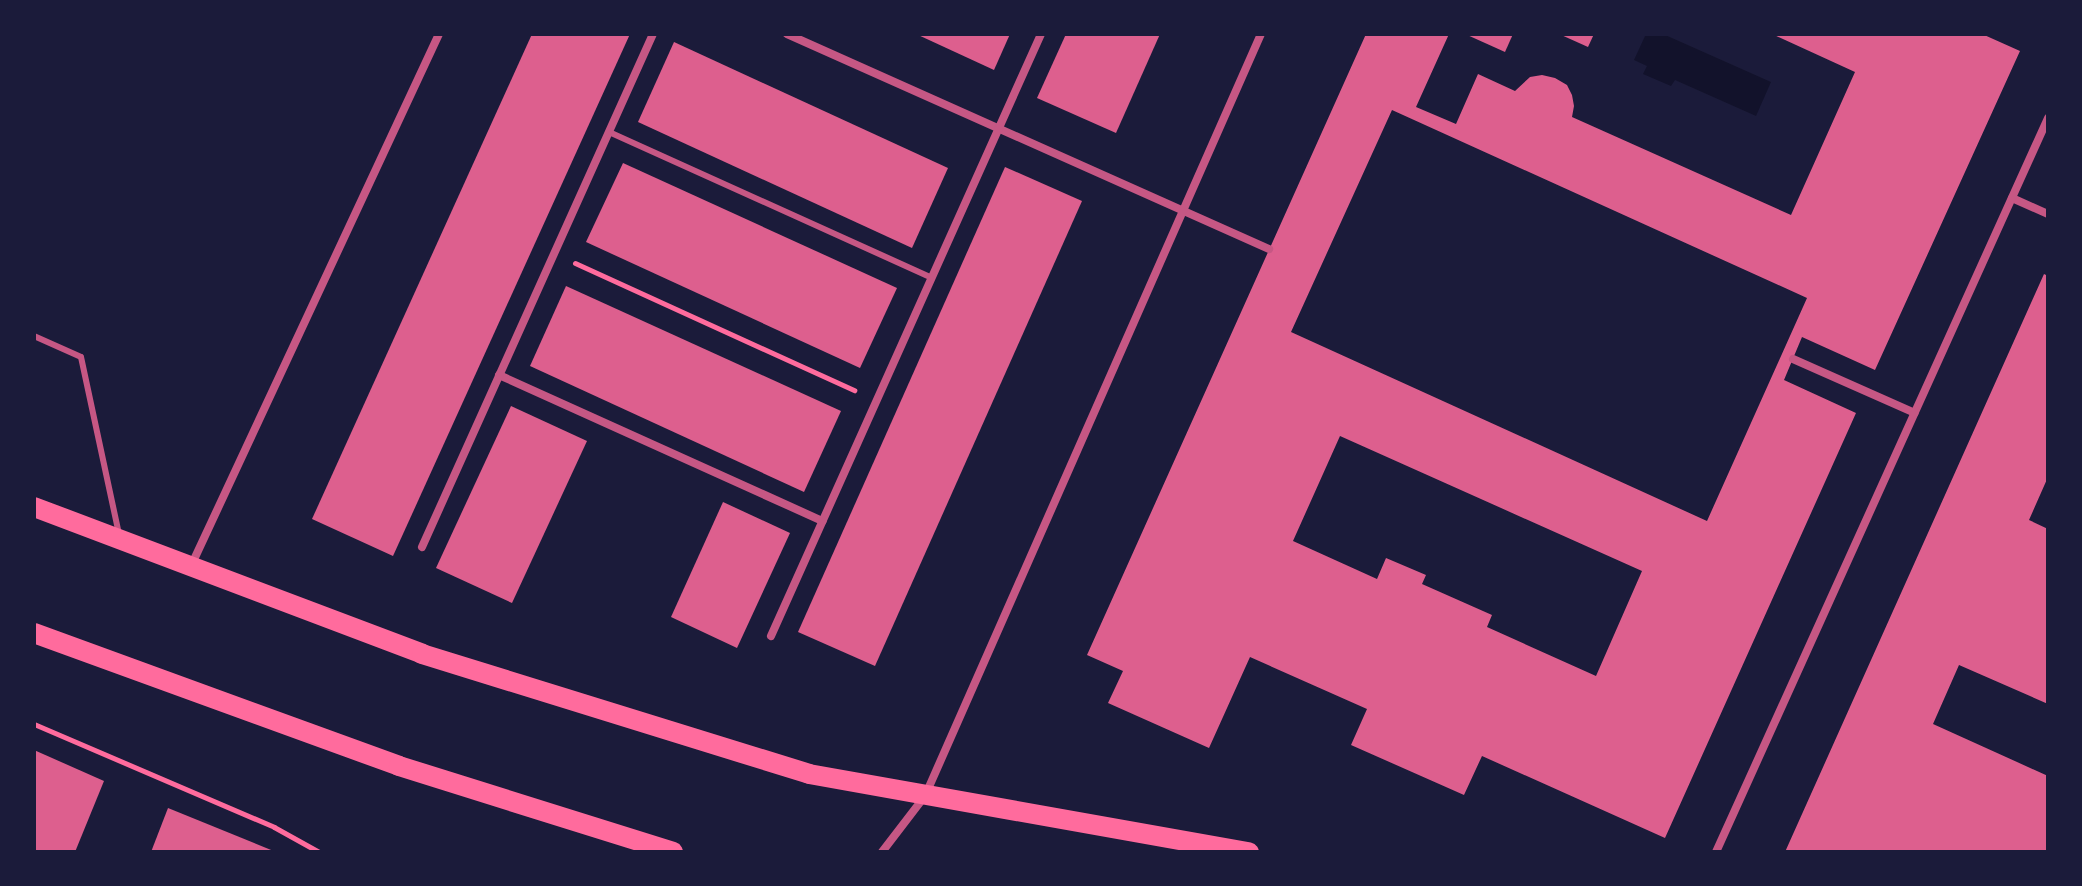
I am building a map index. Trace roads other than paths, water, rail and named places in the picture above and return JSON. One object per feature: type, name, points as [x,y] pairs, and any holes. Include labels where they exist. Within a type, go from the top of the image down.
[{"type":"main road","points":[[34,507],[422,654],[809,774],[1249,852]]},
{"type":"main road","points":[[34,633],[399,766],[673,852]]},
{"type":"street","points":[[190,568],[439,34]]},
{"type":"street","points":[[422,547],[653,34]]},
{"type":"street","points":[[787,34],[1269,249]]},
{"type":"street","points":[[771,636],[1041,34]]},
{"type":"street","points":[[882,852],[925,796],[1261,34]]},
{"type":"street","points":[[1716,852],[2048,118]]},
{"type":"street","points":[[2012,198],[2048,214]]},
{"type":"street","points":[[1793,359],[1915,413]]},
{"type":"street","points":[[499,375],[823,521]]},
{"type":"lane","points":[[609,132],[932,278]]},
{"type":"lane","points":[[34,336],[81,357],[120,542]]}]
